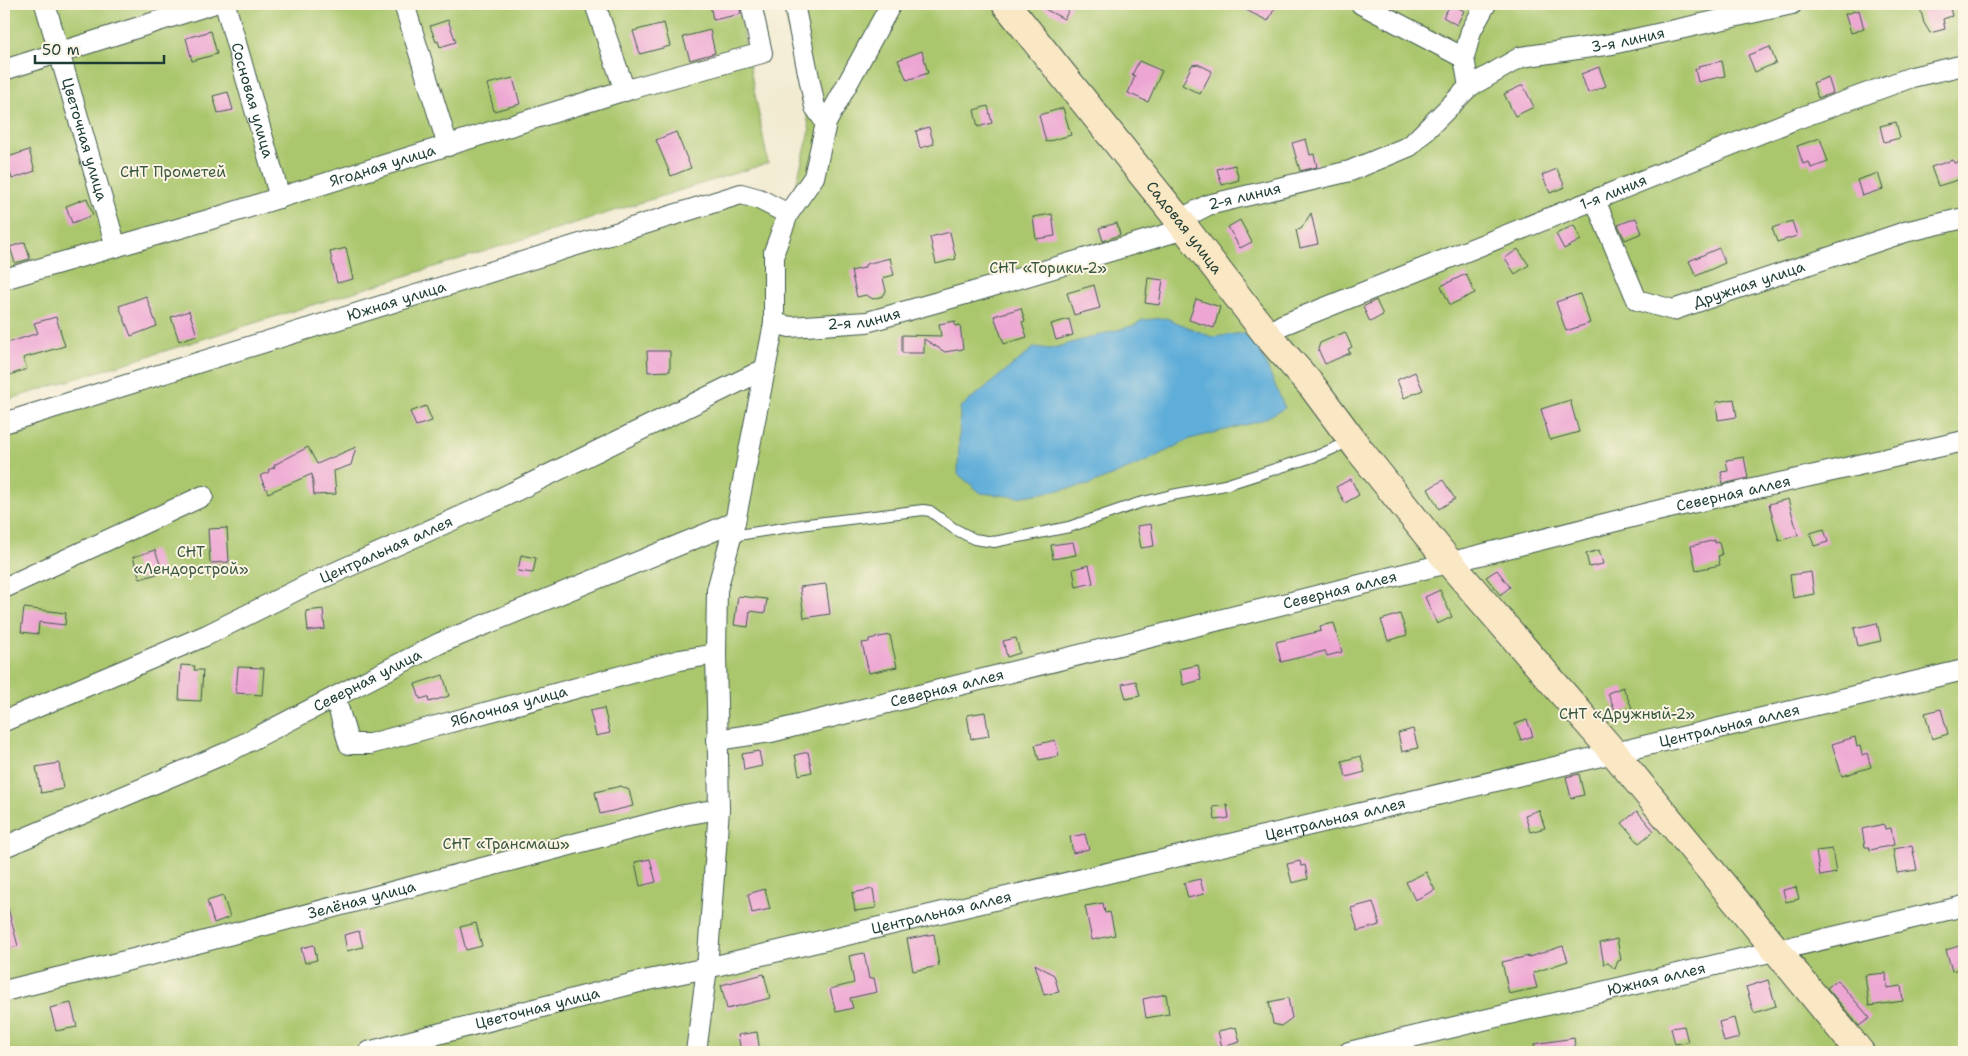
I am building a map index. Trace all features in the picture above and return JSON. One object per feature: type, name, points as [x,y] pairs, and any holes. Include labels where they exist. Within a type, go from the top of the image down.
[{"type":"street","name":"Цветочная улица","points":[[45,4],[116,247]]},
{"type":"street","points":[[4,70],[212,4]]},
{"type":"street","name":"Сосновая улица","points":[[224,4],[280,198]]},
{"type":"street","points":[[404,4],[448,146]]},
{"type":"street","points":[[595,4],[625,91]]},
{"type":"street","name":"Ягодная улица","points":[[4,279],[280,198],[625,91],[762,53],[751,4]]},
{"type":"street","points":[[794,4],[815,107],[826,123]]},
{"type":"street","points":[[696,1052],[707,968],[719,809],[716,654],[717,590],[733,529],[774,323],[774,252],[788,214],[814,177],[826,123],[891,4]]},
{"type":"street","name":"Садовая улица","points":[[1006,4],[1180,220],[1267,335],[1312,386],[1356,446],[1449,562],[1615,754],[1860,1052]]},
{"type":"street","points":[[1361,4],[1464,58]]},
{"type":"street","points":[[1469,87],[1464,58],[1471,31],[1486,4]]},
{"type":"street","name":"3-я линия","points":[[1469,87],[1521,57],[1612,44],[1792,4]]},
{"type":"street","name":"1-я линия","points":[[1267,335],[1282,325],[1791,121],[1912,77],[1964,64]]},
{"type":"street","name":"2-я линия","points":[[774,323],[790,326],[867,322],[1170,233],[1180,220],[1208,205],[1350,171],[1410,146],[1469,87]]},
{"type":"street","name":"Южная улица","points":[[4,423],[741,194],[759,199],[788,214]]},
{"type":"street","name":"Дружная улица","points":[[1595,200],[1637,300],[1673,310],[1905,232],[1964,218]]},
{"type":"street","name":"Центральная аллея","points":[[4,721],[207,635],[307,586],[502,497],[765,369]]},
{"type":"street","name":"Северная аллея","points":[[717,740],[781,730],[1652,512],[1964,441]]},
{"type":"street","points":[[4,588],[203,496]]},
{"type":"street","name":"Северная улица","points":[[4,847],[226,754],[440,643],[645,561],[733,529]]},
{"type":"street","name":"Яблочная улица","points":[[335,697],[349,744],[370,744],[680,660],[716,654]]},
{"type":"street","name":"Центральная аллея","points":[[707,968],[1964,670]]},
{"type":"street","name":"Зелёная улица","points":[[4,991],[190,946],[684,815],[719,809]]},
{"type":"street","name":"Южная аллея","points":[[1349,1052],[1964,906]]},
{"type":"street","name":"Цветочная улица","points":[[368,1052],[639,982],[707,968]]},
{"type":"lane","points":[[733,529],[808,524],[923,510],[930,511],[953,528],[974,539],[994,542],[1035,535],[1069,526],[1139,503],[1225,486],[1319,455],[1356,446]]},
{"type":"green space","name":"СНТ Прометей","points":[[4,4],[738,4],[768,163],[4,401]]},
{"type":"green space","points":[[783,4],[1964,4],[1964,1052],[4,1052],[4,423],[741,194],[788,214],[810,131]]},
{"type":"water","points":[[1166,318],[1212,337],[1244,333],[1260,351],[1285,408],[1260,421],[1190,439],[1147,461],[1089,485],[1018,497],[981,493],[958,474],[960,408],[1035,347],[1050,349],[1135,325],[1142,320]]},
{"type":"building","points":[[710,4],[739,4],[741,14],[713,20]]},
{"type":"building","points":[[1035,4],[1072,4],[1064,19]]},
{"type":"building","points":[[1234,4],[1277,4],[1268,21]]},
{"type":"building","points":[[1451,4],[1464,11],[1457,25],[1443,17]]},
{"type":"building","points":[[1919,4],[1949,4],[1952,16],[1943,19],[1945,29],[1930,33],[1924,23]]},
{"type":"building","points":[[1859,10],[1864,29],[1851,33],[1845,14]]},
{"type":"building","points":[[448,20],[456,42],[440,47],[430,26]]},
{"type":"building","points":[[664,23],[670,46],[640,54],[633,31]]},
{"type":"building","points":[[710,30],[715,53],[690,60],[683,37]]},
{"type":"building","points":[[211,31],[217,54],[192,61],[186,38]]},
{"type":"building","points":[[1770,47],[1776,63],[1755,72],[1748,55]]},
{"type":"building","points":[[922,51],[928,73],[907,80],[898,60]]},
{"type":"building","points":[[1139,61],[1162,71],[1148,102],[1128,93],[1135,76],[1132,75]]},
{"type":"building","points":[[1722,61],[1725,76],[1698,82],[1695,69],[1699,68],[1698,66]]},
{"type":"building","points":[[1198,64],[1212,71],[1200,94],[1182,85],[1192,65]]},
{"type":"building","points":[[1599,67],[1606,86],[1588,93],[1581,74]]},
{"type":"building","points":[[1828,77],[1833,93],[1818,98],[1813,83]]},
{"type":"building","points":[[513,78],[520,104],[494,111],[487,84]]},
{"type":"building","points":[[1523,85],[1534,107],[1515,116],[1504,94]]},
{"type":"building","points":[[228,92],[233,110],[218,113],[213,96]]},
{"type":"building","points":[[988,106],[992,123],[978,127],[974,110]]},
{"type":"building","points":[[1063,108],[1071,135],[1046,142],[1039,115]]},
{"type":"building","points":[[1896,122],[1900,138],[1884,142],[1880,126]]},
{"type":"building","points":[[929,127],[934,144],[920,148],[916,131]]},
{"type":"building","points":[[676,132],[691,168],[671,176],[656,140]]},
{"type":"building","points":[[1820,138],[1828,162],[1811,168],[1809,162],[1803,164],[1797,146]]},
{"type":"building","points":[[1306,139],[1310,155],[1314,154],[1317,167],[1300,171],[1292,143]]},
{"type":"building","points":[[29,150],[35,171],[12,179],[5,158]]},
{"type":"building","points":[[1953,160],[1954,163],[1964,161],[1964,178],[1938,186],[1931,167]]},
{"type":"building","points":[[1235,165],[1239,180],[1222,185],[1217,169]]},
{"type":"building","points":[[1557,169],[1565,187],[1550,193],[1542,175]]},
{"type":"building","points":[[1878,173],[1883,189],[1862,196],[1857,180]]},
{"type":"building","points":[[87,198],[93,215],[72,223],[66,206]]},
{"type":"building","points":[[1311,213],[1318,244],[1300,248],[1296,230],[1301,229]]},
{"type":"building","points":[[1052,214],[1055,236],[1036,239],[1033,217]]},
{"type":"building","points":[[1636,218],[1642,233],[1625,240],[1618,225]]},
{"type":"building","points":[[1240,220],[1252,242],[1240,248],[1228,227]]},
{"type":"building","points":[[1792,221],[1797,236],[1777,242],[1772,228]]},
{"type":"building","points":[[1117,223],[1120,235],[1103,241],[1099,228]]},
{"type":"building","points":[[1574,225],[1581,240],[1564,249],[1556,234]]},
{"type":"building","points":[[950,232],[956,259],[936,264],[930,237]]},
{"type":"building","points":[[25,242],[30,259],[15,263],[10,247]]},
{"type":"building","points":[[346,248],[353,279],[337,283],[330,252]]},
{"type":"building","points":[[1719,248],[1725,263],[1696,276],[1689,261]]},
{"type":"building","points":[[1518,249],[1529,265],[1515,274],[1505,258]]},
{"type":"building","points":[[890,258],[894,275],[883,278],[886,291],[883,296],[873,299],[866,295],[857,297],[851,271],[864,268],[866,264]]},
{"type":"building","points":[[1466,274],[1475,293],[1450,305],[1441,286]]},
{"type":"building","points":[[1148,278],[1163,280],[1159,305],[1145,303]]},
{"type":"building","points":[[1094,285],[1100,308],[1074,315],[1067,293]]},
{"type":"building","points":[[1580,294],[1590,323],[1566,331],[1556,302]]},
{"type":"building","points":[[146,296],[157,326],[131,336],[119,306]]},
{"type":"building","points":[[1196,299],[1220,307],[1214,328],[1189,320]]},
{"type":"building","points":[[1376,300],[1383,315],[1370,322],[1363,307]]},
{"type":"building","points":[[1021,308],[1025,321],[1022,322],[1027,337],[1004,344],[994,316]]},
{"type":"building","points":[[189,311],[197,335],[179,341],[171,317]]},
{"type":"building","points":[[56,317],[65,346],[23,358],[27,369],[4,377],[4,344],[38,333],[34,323]]},
{"type":"building","points":[[1069,319],[1073,335],[1056,340],[1051,324]]},
{"type":"building","points":[[955,321],[955,326],[960,325],[963,349],[945,352],[924,339],[924,353],[902,353],[902,335],[941,336],[939,324]]},
{"type":"building","points":[[1345,332],[1352,347],[1348,349],[1350,353],[1325,364],[1318,349],[1320,343]]},
{"type":"building","points":[[647,351],[670,351],[670,371],[648,372]]},
{"type":"building","points":[[1415,372],[1423,390],[1404,398],[1397,380]]},
{"type":"building","points":[[1734,399],[1737,417],[1718,420],[1716,402]]},
{"type":"building","points":[[1570,400],[1579,432],[1550,440],[1541,409]]},
{"type":"building","points":[[426,406],[432,421],[416,426],[410,412]]},
{"type":"building","points":[[308,447],[317,464],[356,447],[351,465],[334,471],[336,494],[314,495],[312,474],[268,493],[260,476],[269,472],[268,470],[275,467],[274,465]]},
{"type":"building","points":[[1744,457],[1748,478],[1723,484],[1721,472],[1728,471],[1726,460]]},
{"type":"building","points":[[1351,479],[1359,495],[1345,503],[1336,487]]},
{"type":"building","points":[[1443,480],[1455,499],[1439,509],[1428,489]]},
{"type":"building","points":[[1788,499],[1798,535],[1779,541],[1769,504]]},
{"type":"building","points":[[1151,524],[1154,546],[1141,548],[1137,526]]},
{"type":"building","points":[[227,528],[229,562],[210,563],[208,529]]},
{"type":"building","points":[[1824,529],[1828,542],[1814,546],[1810,533]]},
{"type":"building","points":[[1715,540],[1715,543],[1719,542],[1722,555],[1718,556],[1720,565],[1696,570],[1691,546]]},
{"type":"building","points":[[1073,542],[1076,555],[1053,559],[1051,545]]},
{"type":"building","points":[[155,550],[163,572],[140,579],[133,557]]},
{"type":"building","points":[[1599,550],[1603,564],[1589,567],[1586,554]]},
{"type":"building","points":[[521,555],[536,558],[533,573],[518,571]]},
{"type":"building","points":[[1089,565],[1093,583],[1076,587],[1073,569]]},
{"type":"building","points":[[1497,570],[1510,587],[1500,595],[1486,577]]},
{"type":"building","points":[[1811,572],[1814,594],[1793,598],[1790,575]]},
{"type":"building","points":[[826,584],[830,614],[804,618],[800,587]]},
{"type":"building","points":[[1440,590],[1452,617],[1437,624],[1425,597]]},
{"type":"building","points":[[738,596],[767,599],[765,613],[750,611],[748,627],[734,625]]},
{"type":"building","points":[[24,608],[66,613],[65,625],[39,622],[38,634],[21,632]]},
{"type":"building","points":[[323,609],[325,629],[308,631],[306,611]]},
{"type":"building","points":[[1400,614],[1407,635],[1388,641],[1381,620]]},
{"type":"building","points":[[1334,623],[1342,652],[1327,656],[1325,651],[1281,662],[1276,642],[1321,631],[1320,626]]},
{"type":"building","points":[[1877,623],[1881,641],[1858,646],[1854,628]]},
{"type":"building","points":[[890,635],[897,667],[869,673],[862,643],[869,642],[869,639]]},
{"type":"building","points":[[1016,638],[1020,653],[1007,657],[1003,641]]},
{"type":"building","points":[[181,665],[195,666],[194,670],[203,670],[201,701],[179,700]]},
{"type":"building","points":[[1198,665],[1201,680],[1183,685],[1180,669]]},
{"type":"building","points":[[238,667],[264,668],[262,695],[236,693]]},
{"type":"building","points":[[443,675],[449,696],[429,702],[428,697],[420,699],[415,684]]},
{"type":"building","points":[[1136,681],[1140,696],[1126,699],[1122,684]]},
{"type":"building","points":[[1623,687],[1632,708],[1617,715],[1608,693]]},
{"type":"building","points":[[604,708],[610,733],[596,736],[590,711]]},
{"type":"building","points":[[1941,709],[1948,734],[1932,739],[1925,713]]},
{"type":"building","points":[[985,712],[989,736],[971,739],[967,715]]},
{"type":"building","points":[[1527,720],[1533,736],[1521,740],[1515,724]]},
{"type":"building","points":[[1413,729],[1418,748],[1402,752],[1398,733]]},
{"type":"building","points":[[1855,737],[1857,747],[1860,746],[1862,755],[1867,753],[1871,767],[1842,776],[1832,744]]},
{"type":"building","points":[[1055,740],[1059,756],[1039,760],[1035,745]]},
{"type":"building","points":[[759,751],[762,766],[744,770],[742,754]]},
{"type":"building","points":[[808,752],[812,772],[799,775],[795,755]]},
{"type":"building","points":[[1361,756],[1365,772],[1346,777],[1342,761]]},
{"type":"building","points":[[59,763],[63,789],[41,793],[36,767]]},
{"type":"building","points":[[1579,774],[1584,795],[1571,798],[1566,777]]},
{"type":"building","points":[[621,786],[629,790],[633,806],[600,814],[595,792]]},
{"type":"building","points":[[1227,805],[1229,818],[1215,820],[1213,807]]},
{"type":"building","points":[[1539,810],[1545,828],[1530,832],[1525,815]]},
{"type":"building","points":[[1637,811],[1654,831],[1639,843],[1622,823]]},
{"type":"building","points":[[1884,824],[1885,829],[1891,828],[1894,845],[1870,850],[1869,847],[1865,847],[1862,829]]},
{"type":"building","points":[[1085,834],[1089,849],[1073,853],[1070,837]]},
{"type":"building","points":[[1912,846],[1917,870],[1897,873],[1893,849]]},
{"type":"building","points":[[1832,849],[1836,873],[1820,876],[1816,851]]},
{"type":"building","points":[[650,859],[656,882],[640,886],[635,862]]},
{"type":"building","points":[[1300,861],[1301,866],[1305,865],[1308,879],[1292,883],[1287,864]]},
{"type":"building","points":[[1426,872],[1435,890],[1415,900],[1406,882]]},
{"type":"building","points":[[1200,879],[1204,894],[1188,898],[1184,883]]},
{"type":"building","points":[[1796,887],[1799,899],[1786,902],[1783,890]]},
{"type":"building","points":[[765,889],[770,909],[752,913],[748,894]]},
{"type":"building","points":[[873,889],[876,908],[855,911],[852,893]]},
{"type":"building","points":[[223,896],[230,917],[214,923],[207,901]]},
{"type":"building","points":[[1373,902],[1380,925],[1358,931],[1351,908]]},
{"type":"building","points":[[1103,903],[1105,913],[1110,912],[1115,935],[1092,940],[1085,906]]},
{"type":"building","points":[[8,908],[18,946],[4,950],[4,909]]},
{"type":"building","points":[[476,923],[482,946],[466,950],[460,927]]},
{"type":"building","points":[[359,931],[363,947],[347,951],[344,935]]},
{"type":"building","points":[[934,934],[939,966],[913,971],[907,939]]},
{"type":"building","points":[[1617,939],[1621,960],[1618,961],[1615,969],[1608,963],[1604,964],[1600,943]]},
{"type":"building","points":[[314,945],[317,960],[305,963],[301,948]]},
{"type":"building","points":[[1962,945],[1964,967],[1952,971],[1946,950]]},
{"type":"building","points":[[1563,946],[1568,961],[1533,973],[1537,988],[1509,994],[1502,962],[1529,957]]},
{"type":"building","points":[[864,953],[869,979],[874,978],[877,992],[850,998],[853,1008],[836,1012],[830,989],[854,983],[849,956]]},
{"type":"building","points":[[1035,964],[1054,975],[1059,992],[1044,995]]},
{"type":"building","points":[[1886,973],[1887,988],[1901,986],[1903,1001],[1869,1006],[1865,975]]},
{"type":"building","points":[[764,974],[770,998],[727,1009],[721,985]]},
{"type":"building","points":[[1768,980],[1776,1006],[1754,1013],[1746,987]]},
{"type":"building","points":[[1837,980],[1870,1018],[1859,1026],[1827,988]]},
{"type":"building","points":[[1166,994],[1169,1014],[1146,1018],[1143,999]]},
{"type":"building","points":[[1288,998],[1292,1018],[1281,1026],[1273,1024],[1269,1002]]},
{"type":"building","points":[[71,1003],[77,1027],[56,1031],[50,1008]]},
{"type":"building","points":[[1734,1018],[1739,1038],[1724,1042],[1719,1022]]},
{"type":"building","points":[[1684,1026],[1688,1042],[1675,1044],[1671,1028]]},
{"type":"building","points":[[1236,1027],[1240,1042],[1222,1047],[1218,1031]]},
{"type":"building","points":[[757,1032],[760,1052],[741,1052],[738,1035]]},
{"type":"building","points":[[1574,1038],[1576,1052],[1535,1052],[1534,1044]]},
{"type":"park label","name":"СНТ «Торики-2»","points":[[1048,268]]},
{"type":"park label","name":"СНТ «Лендорстрой»","points":[[191,560]]},
{"type":"park label","name":"СНТ «Дружный-2»","points":[[1627,714]]},
{"type":"park label","name":"СНТ «Трансмаш»","points":[[506,844]]}]
